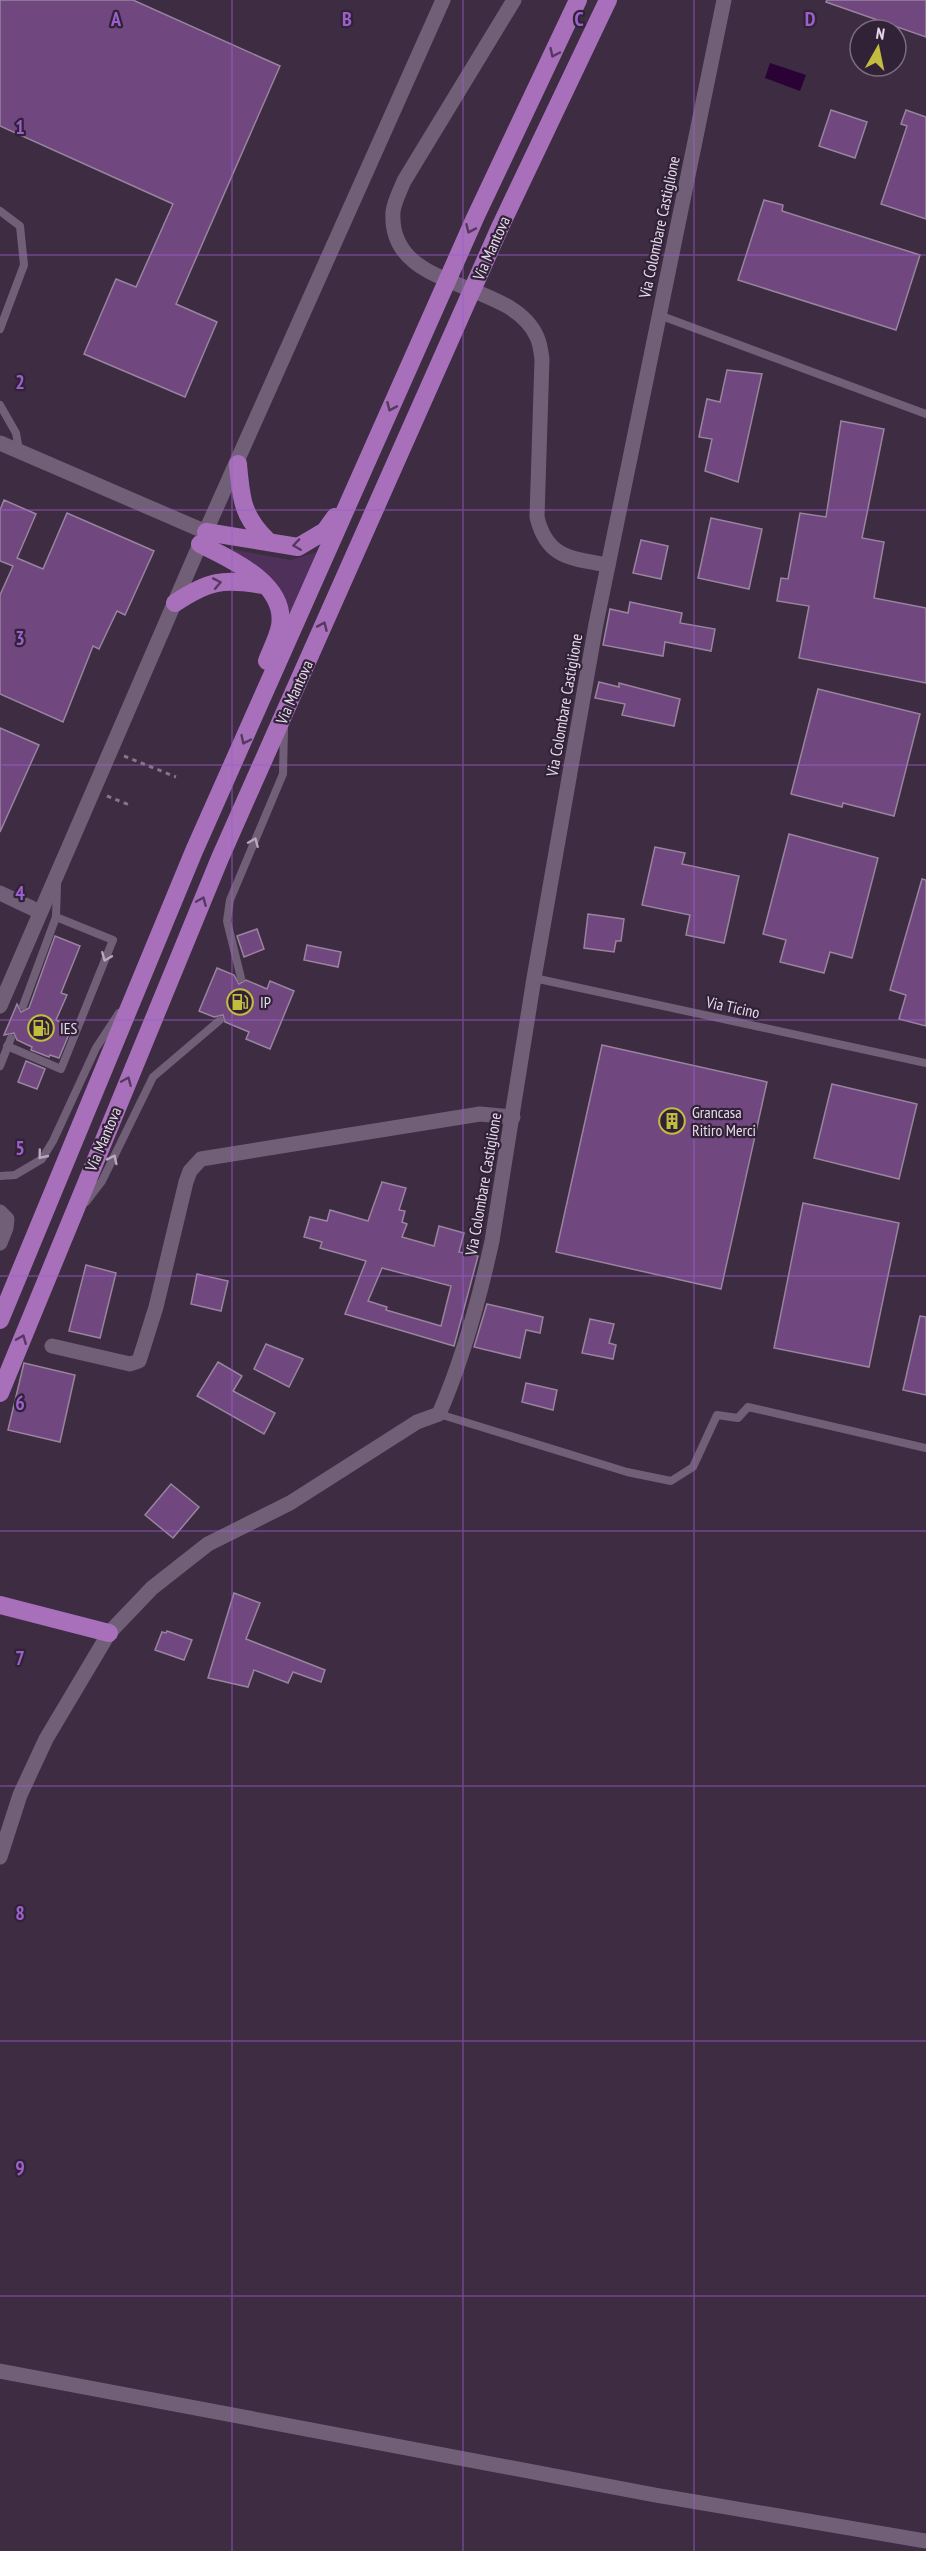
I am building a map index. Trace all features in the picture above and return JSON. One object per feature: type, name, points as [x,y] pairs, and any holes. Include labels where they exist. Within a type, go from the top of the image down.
[{"type":"highway","name":"Via Mantova","points":[[0,1320],[194,851],[258,712],[349,499],[475,218],[578,0]]},
{"type":"highway","name":"Via Mantova","points":[[0,1393],[220,858],[501,225],[608,0]]},
{"type":"highway","points":[[596,27],[614,0]]},
{"type":"highway","points":[[238,464],[241,502],[252,526],[267,540]]},
{"type":"highway","points":[[203,538],[267,540],[283,546],[298,547],[325,531],[349,499]]},
{"type":"highway","points":[[203,538],[264,585],[275,597],[280,609],[280,626],[256,691],[258,712]]},
{"type":"highway","points":[[175,603],[215,581],[238,580],[264,585]]},
{"type":"highway","points":[[0,1605],[109,1633]]},
{"type":"street","points":[[0,1006],[40,912],[58,878],[203,538],[238,464],[442,0]]},
{"type":"street","points":[[514,0],[404,181],[393,209],[394,226],[401,244],[421,268],[506,305],[525,320],[537,336],[542,359],[537,518],[540,532],[551,548],[563,556],[608,566]]},
{"type":"street","name":"Via Colombare Castiglione","points":[[439,1414],[454,1380],[484,1281],[513,1117],[534,978],[608,566],[724,0]]},
{"type":"street","points":[[0,442],[203,538]]},
{"type":"street","points":[[0,893],[40,912]]},
{"type":"street","points":[[52,1346],[130,1364],[139,1361],[156,1308],[186,1182],[190,1171],[201,1159],[480,1114],[513,1117]]},
{"type":"street","points":[[0,1212],[7,1219],[0,1243]]},
{"type":"street","points":[[0,1857],[20,1795],[46,1738],[109,1633],[152,1588],[208,1544],[290,1503],[417,1422],[439,1414]]},
{"type":"street","points":[[0,2371],[655,2495],[926,2541]]},
{"type":"lane","points":[[0,211],[20,226],[24,265],[0,329]]},
{"type":"lane","points":[[659,315],[926,414]]},
{"type":"lane","points":[[0,405],[16,433],[19,450]]},
{"type":"lane","points":[[241,978],[227,921],[230,900],[283,774],[285,713]]},
{"type":"lane","points":[[23,1006],[56,916],[58,878]]},
{"type":"lane","points":[[7,1046],[61,1069],[113,940],[56,916]]},
{"type":"lane","points":[[0,1176],[15,1175],[28,1170],[42,1158],[53,1141],[96,1048],[142,977]]},
{"type":"lane","name":"Via Ticino","points":[[534,978],[926,1063]]},
{"type":"lane","points":[[68,1224],[102,1181],[153,1077],[220,1020]]},
{"type":"lane","points":[[0,1066],[11,1038]]},
{"type":"lane","points":[[439,1414],[627,1472],[670,1481],[693,1467],[717,1415],[738,1418],[748,1407],[926,1448]]},
{"type":"path","points":[[112,750],[176,777]]},
{"type":"path","points":[[95,790],[132,806]]},
{"type":"shaded area","points":[[770,63],[806,75],[800,91],[765,78]]},
{"type":"shaded area","points":[[226,548],[290,560],[317,552],[290,613],[282,593]]},
{"type":"building","points":[[0,0],[133,0],[280,66],[176,304],[217,322],[185,397],[84,354],[116,279],[136,287],[173,204],[0,126]]},
{"type":"building","points":[[827,0],[926,0],[926,37],[908,31],[908,18],[872,18],[826,2]]},
{"type":"building","points":[[831,110],[867,122],[855,158],[819,146]]},
{"type":"building","points":[[906,110],[926,117],[926,219],[881,204],[907,126],[901,124]]},
{"type":"building","points":[[764,200],[783,205],[782,211],[920,255],[896,330],[738,280]]},
{"type":"building","points":[[727,370],[762,374],[738,482],[705,471],[712,439],[699,437],[707,399],[720,402]]},
{"type":"building","points":[[841,421],[884,429],[862,538],[884,542],[874,598],[926,608],[926,683],[799,658],[809,606],[777,601],[781,578],[788,579],[800,513],[826,517]]},
{"type":"building","points":[[4,500],[36,514],[17,558],[43,569],[67,513],[154,551],[125,615],[117,611],[99,649],[93,646],[63,722],[0,694],[0,595],[13,566],[0,561],[0,510]]},
{"type":"building","points":[[711,518],[762,529],[749,589],[698,578]]},
{"type":"building","points":[[641,540],[668,546],[661,579],[633,573]]},
{"type":"building","points":[[630,602],[682,613],[680,623],[715,629],[711,651],[665,642],[663,656],[603,645],[610,609],[628,613]]},
{"type":"building","points":[[599,682],[619,687],[619,683],[680,699],[674,726],[622,715],[625,704],[595,698]]},
{"type":"building","points":[[818,689],[920,714],[894,816],[843,803],[842,807],[791,794]]},
{"type":"building","points":[[0,728],[39,745],[0,832]]},
{"type":"building","points":[[789,834],[878,858],[852,958],[830,952],[824,973],[780,962],[786,940],[763,934]]},
{"type":"building","points":[[655,847],[685,853],[682,864],[739,876],[724,943],[686,935],[690,915],[642,905]]},
{"type":"building","points":[[922,879],[926,880],[926,1026],[899,1019],[906,995],[890,990]]},
{"type":"building","points":[[588,914],[624,919],[621,941],[616,941],[614,952],[584,948]]},
{"type":"building","points":[[257,929],[264,949],[244,957],[237,936]]},
{"type":"building","points":[[55,936],[80,946],[61,993],[67,995],[56,1020],[72,1027],[59,1058],[31,1050],[32,1047],[17,1040],[14,1033],[4,1035],[17,1004],[21,1012],[29,1008]]},
{"type":"building","points":[[307,945],[341,952],[338,967],[304,960]]},
{"type":"building","points":[[217,968],[234,975],[239,984],[246,980],[267,989],[270,981],[294,991],[270,1049],[246,1039],[249,1032],[225,1022],[223,1015],[214,1017],[199,1011]]},
{"type":"building","points":[[602,1045],[767,1082],[721,1289],[556,1252]]},
{"type":"building","points":[[26,1061],[45,1069],[37,1089],[18,1082]]},
{"type":"building","points":[[832,1084],[917,1104],[899,1179],[814,1158]]},
{"type":"building","points":[[382,1182],[406,1188],[399,1210],[405,1211],[402,1222],[407,1224],[402,1237],[434,1246],[439,1226],[464,1233],[459,1252],[478,1256],[454,1346],[345,1314],[366,1261],[320,1248],[322,1242],[304,1237],[310,1217],[327,1221],[330,1210],[368,1221]],"holes":[[[382,1268],[451,1286],[441,1326],[386,1310],[387,1307],[368,1301]]]},
{"type":"building","points":[[803,1203],[899,1223],[869,1367],[774,1348]]},
{"type":"building","points":[[86,1265],[116,1273],[100,1338],[69,1331]]},
{"type":"building","points":[[197,1274],[228,1281],[221,1311],[191,1304]]},
{"type":"building","points":[[487,1304],[543,1317],[540,1333],[526,1330],[520,1358],[474,1347]]},
{"type":"building","points":[[920,1316],[926,1317],[926,1395],[903,1390]]},
{"type":"building","points":[[590,1319],[614,1324],[609,1343],[616,1345],[613,1359],[582,1353]]},
{"type":"building","points":[[266,1344],[303,1359],[289,1387],[254,1369]]},
{"type":"building","points":[[218,1362],[242,1376],[233,1391],[275,1413],[264,1434],[197,1396]]},
{"type":"building","points":[[24,1363],[75,1375],[60,1442],[8,1430]]},
{"type":"building","points":[[526,1383],[557,1390],[553,1410],[522,1402]]},
{"type":"building","points":[[171,1484],[199,1507],[173,1538],[145,1515]]},
{"type":"building","points":[[234,1593],[260,1603],[246,1639],[325,1670],[321,1682],[293,1672],[288,1683],[254,1670],[248,1687],[208,1678]]},
{"type":"building","points":[[167,1631],[192,1640],[184,1660],[155,1650],[162,1632]]},
{"type":"place","name":"IP","points":[[240,1002]]},
{"type":"place","name":"IES","points":[[41,1028]]},
{"type":"place","name":"Grancasa Ritiro Merci","points":[[672,1121]]}]
